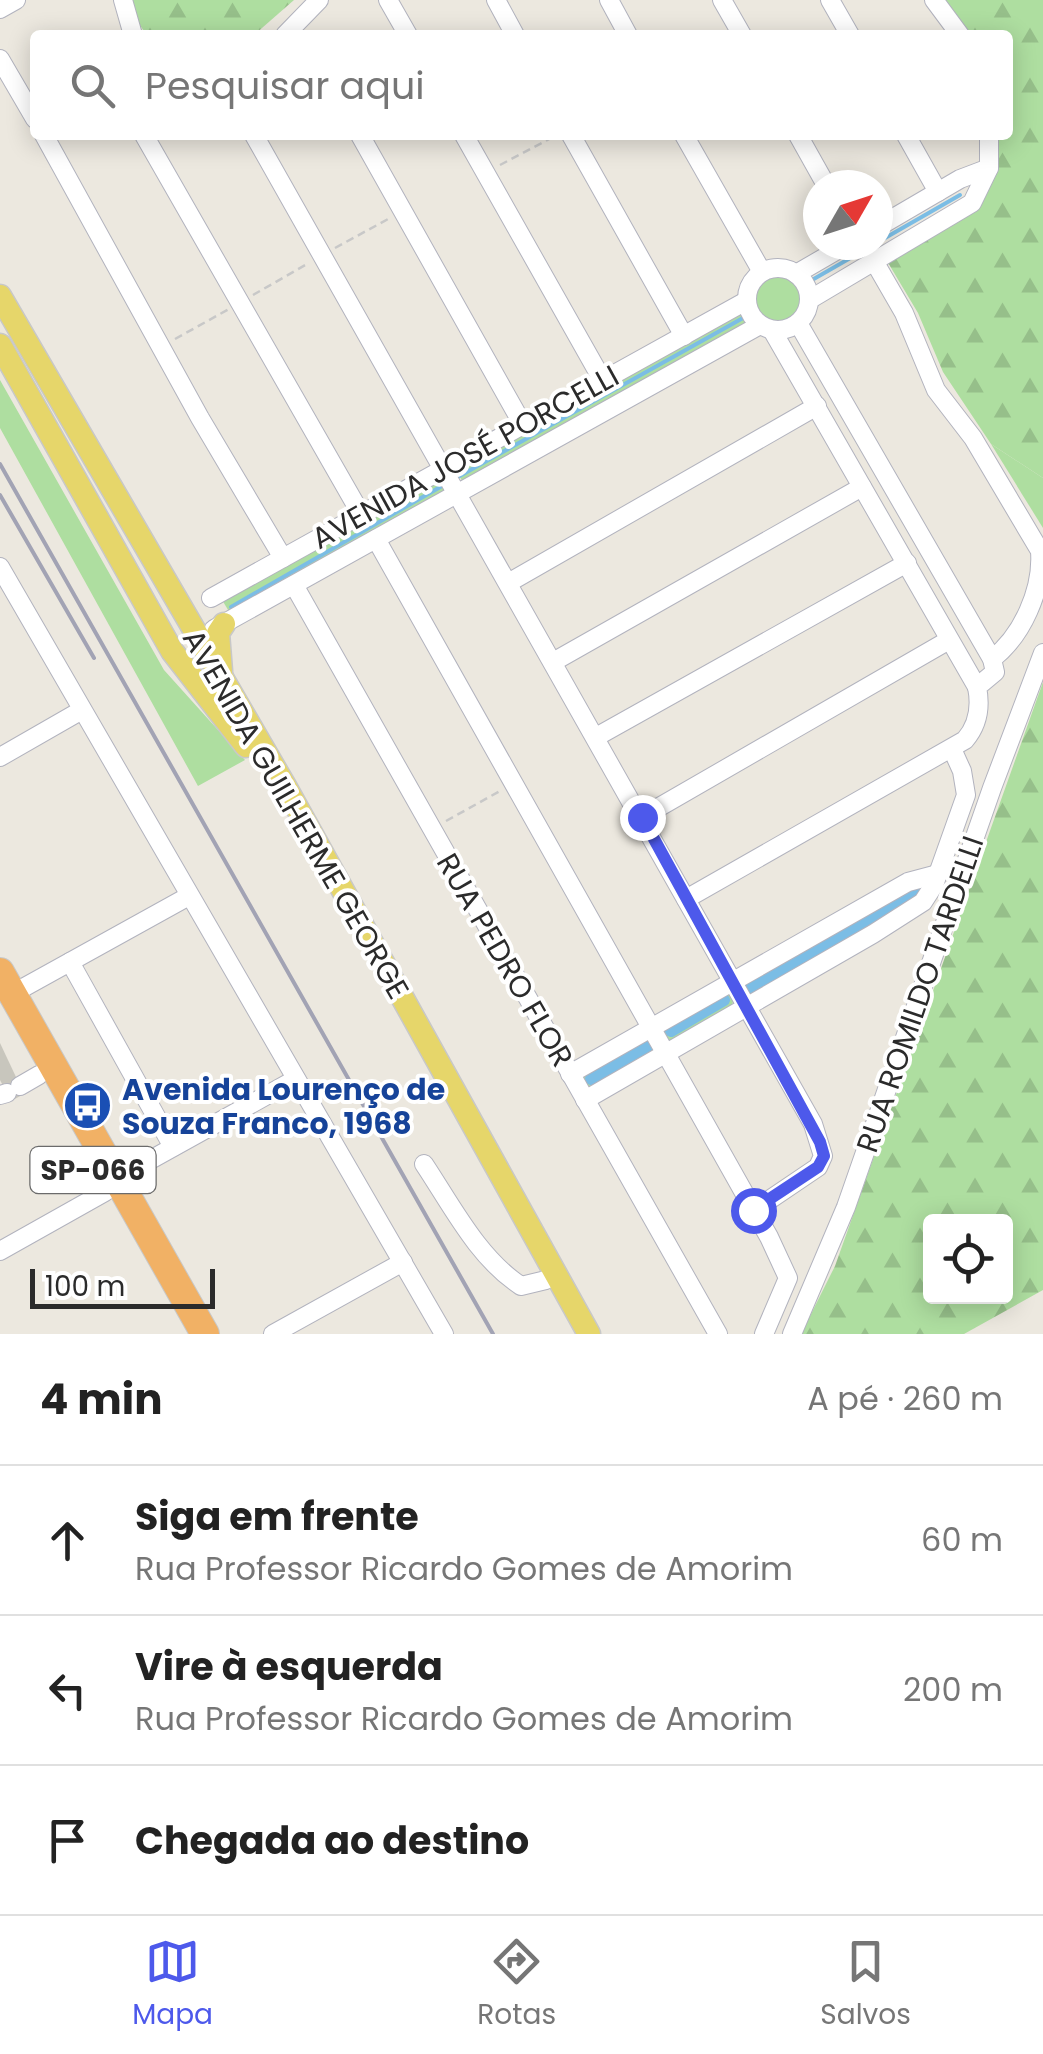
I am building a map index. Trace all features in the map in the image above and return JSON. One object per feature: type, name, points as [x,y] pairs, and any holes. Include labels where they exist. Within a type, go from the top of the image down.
[{"type":"highway","name":"SP-066","points":[[4,991],[17,1087],[110,1186],[205,1334]]},
{"type":"highway","name":"SP-066","points":[[4,991],[185,1334]]},
{"type":"main road","name":"AVENIDA GUILHERME GEORGE","points":[[0,296],[225,684],[588,1334]]},
{"type":"main road","name":"AVENIDA GUILHERME GEORGE","points":[[0,345],[172,651],[258,764],[577,1334]]},
{"type":"main road","points":[[142,598],[176,644],[184,647],[197,638]]},
{"type":"main road","points":[[224,624],[217,642],[225,684]]},
{"type":"street","points":[[0,9],[16,0]]},
{"type":"street","points":[[124,0],[132,30]]},
{"type":"street","points":[[296,30],[319,0]]},
{"type":"street","points":[[388,0],[405,30]]},
{"type":"street","points":[[496,0],[513,30]]},
{"type":"street","points":[[608,0],[625,30]]},
{"type":"street","points":[[722,0],[739,30]]},
{"type":"street","points":[[830,0],[847,30]]},
{"type":"street","points":[[934,0],[956,30]]},
{"type":"street","points":[[0,59],[30,103]]},
{"type":"street","points":[[47,140],[160,348],[283,558]]},
{"type":"street","points":[[147,140],[361,514]]},
{"type":"street","points":[[257,140],[813,1124],[824,1156],[818,1167],[753,1210]]},
{"type":"street","points":[[363,140],[523,425]]},
{"type":"street","points":[[467,140],[603,381]]},
{"type":"street","points":[[574,140],[684,336]]},
{"type":"street","points":[[687,140],[762,272]]},
{"type":"street","points":[[801,140],[818,170]]},
{"type":"street","points":[[909,140],[938,192]]},
{"type":"street","points":[[809,300],[972,203],[988,168],[990,140]]},
{"type":"street","points":[[893,218],[960,179],[988,168]]},
{"type":"street","points":[[960,179],[967,186],[972,203]]},
{"type":"street","points":[[796,274],[820,260]]},
{"type":"street","points":[[874,261],[904,313],[936,390],[973,438],[1040,550],[1043,572],[1029,614],[1018,635],[992,659]]},
{"type":"street","points":[[686,899],[952,749],[972,731],[980,704],[978,688],[816,406],[766,328],[749,312],[746,301],[750,283],[762,272],[784,269],[796,274],[805,284],[808,309],[798,324],[790,328],[766,328]]},
{"type":"street","name":"AVENIDA JOSÉ PORCELLI","points":[[211,598],[746,301]]},
{"type":"street","points":[[798,324],[992,659],[995,672],[978,688]]},
{"type":"street","name":"AVENIDA JOSÉ PORCELLI","points":[[197,638],[766,328]]},
{"type":"street","points":[[508,583],[816,406]]},
{"type":"street","points":[[553,662],[862,486]]},
{"type":"street","points":[[376,539],[788,1278],[764,1334]]},
{"type":"street","points":[[596,737],[907,564]]},
{"type":"street","points":[[0,567],[444,1334]]},
{"type":"street","points":[[166,584],[191,598],[211,598],[214,616],[224,624]]},
{"type":"street","name":"RUA PEDRO FLOR","points":[[294,584],[718,1334]]},
{"type":"street","points":[[642,817],[949,640]]},
{"type":"street","name":"RUA ROMILDO TARDELLI","points":[[792,1334],[840,1223],[1043,653]]},
{"type":"street","points":[[0,756],[82,710]]},
{"type":"street","points":[[584,1100],[916,907],[929,894],[938,874],[966,795],[962,771],[952,749]]},
{"type":"street","points":[[570,1074],[908,882],[938,874]]},
{"type":"street","points":[[4,991],[70,962],[189,896]]},
{"type":"street","points":[[70,962],[172,1147]]},
{"type":"street","points":[[0,1251],[172,1147],[296,1079]]},
{"type":"street","points":[[424,1164],[473,1237],[506,1274],[521,1286],[546,1280]]},
{"type":"street","points":[[273,1334],[403,1262]]},
{"type":"path","points":[[486,173],[547,140]]},
{"type":"path","points":[[160,348],[403,211]]},
{"type":"path","points":[[432,829],[513,784]]},
{"type":"green space","points":[[130,0],[294,0],[260,30],[143,30],[133,16]]},
{"type":"green space","points":[[940,0],[1043,0],[1043,478],[991,444],[943,372],[918,313],[887,261],[976,207],[995,140],[1013,140],[1013,30],[961,30]]},
{"type":"green space","points":[[778,273],[797,281],[805,300],[797,319],[778,327],[759,319],[751,300],[759,281]]},
{"type":"green space","points":[[742,309],[750,324],[464,484],[455,469]]},
{"type":"green space","points":[[0,380],[164,670],[245,760],[198,786],[0,428]]},
{"type":"green space","points":[[991,444],[1043,478],[1043,528]]},
{"type":"green space","points":[[440,475],[449,490],[231,615],[221,598]]},
{"type":"green space","points":[[1043,682],[1043,1290],[964,1334],[801,1334],[835,1266]]},
{"type":"green space","points":[[909,886],[919,886],[922,900],[750,996],[743,988],[746,979]]},
{"type":"green space","points":[[726,992],[734,998],[731,1009],[665,1042],[662,1027]]},
{"type":"green space","points":[[647,1037],[655,1049],[652,1053],[588,1089],[580,1073]]},
{"type":"building","points":[[0,1043],[24,1094],[11,1101],[0,1080]]},
{"type":"waterway","points":[[893,233],[960,195]]},
{"type":"waterway","points":[[812,280],[847,260]]},
{"type":"waterway","points":[[456,478],[743,318]]},
{"type":"waterway","points":[[231,607],[442,486]]},
{"type":"waterway","points":[[751,987],[917,892]]},
{"type":"waterway","points":[[671,1031],[724,1000]]},
{"type":"waterway","points":[[591,1079],[649,1045]]},
{"type":"railway","points":[[0,464],[493,1334]]},
{"type":"railway","points":[[0,495],[94,658]]},
{"type":"place","name":"Avenida Lourenço de Souza Franco, 1968","points":[[87,1106]]},
{"type":"route","points":[[642,817],[813,1124],[824,1156],[807,1176],[753,1210]]}]
